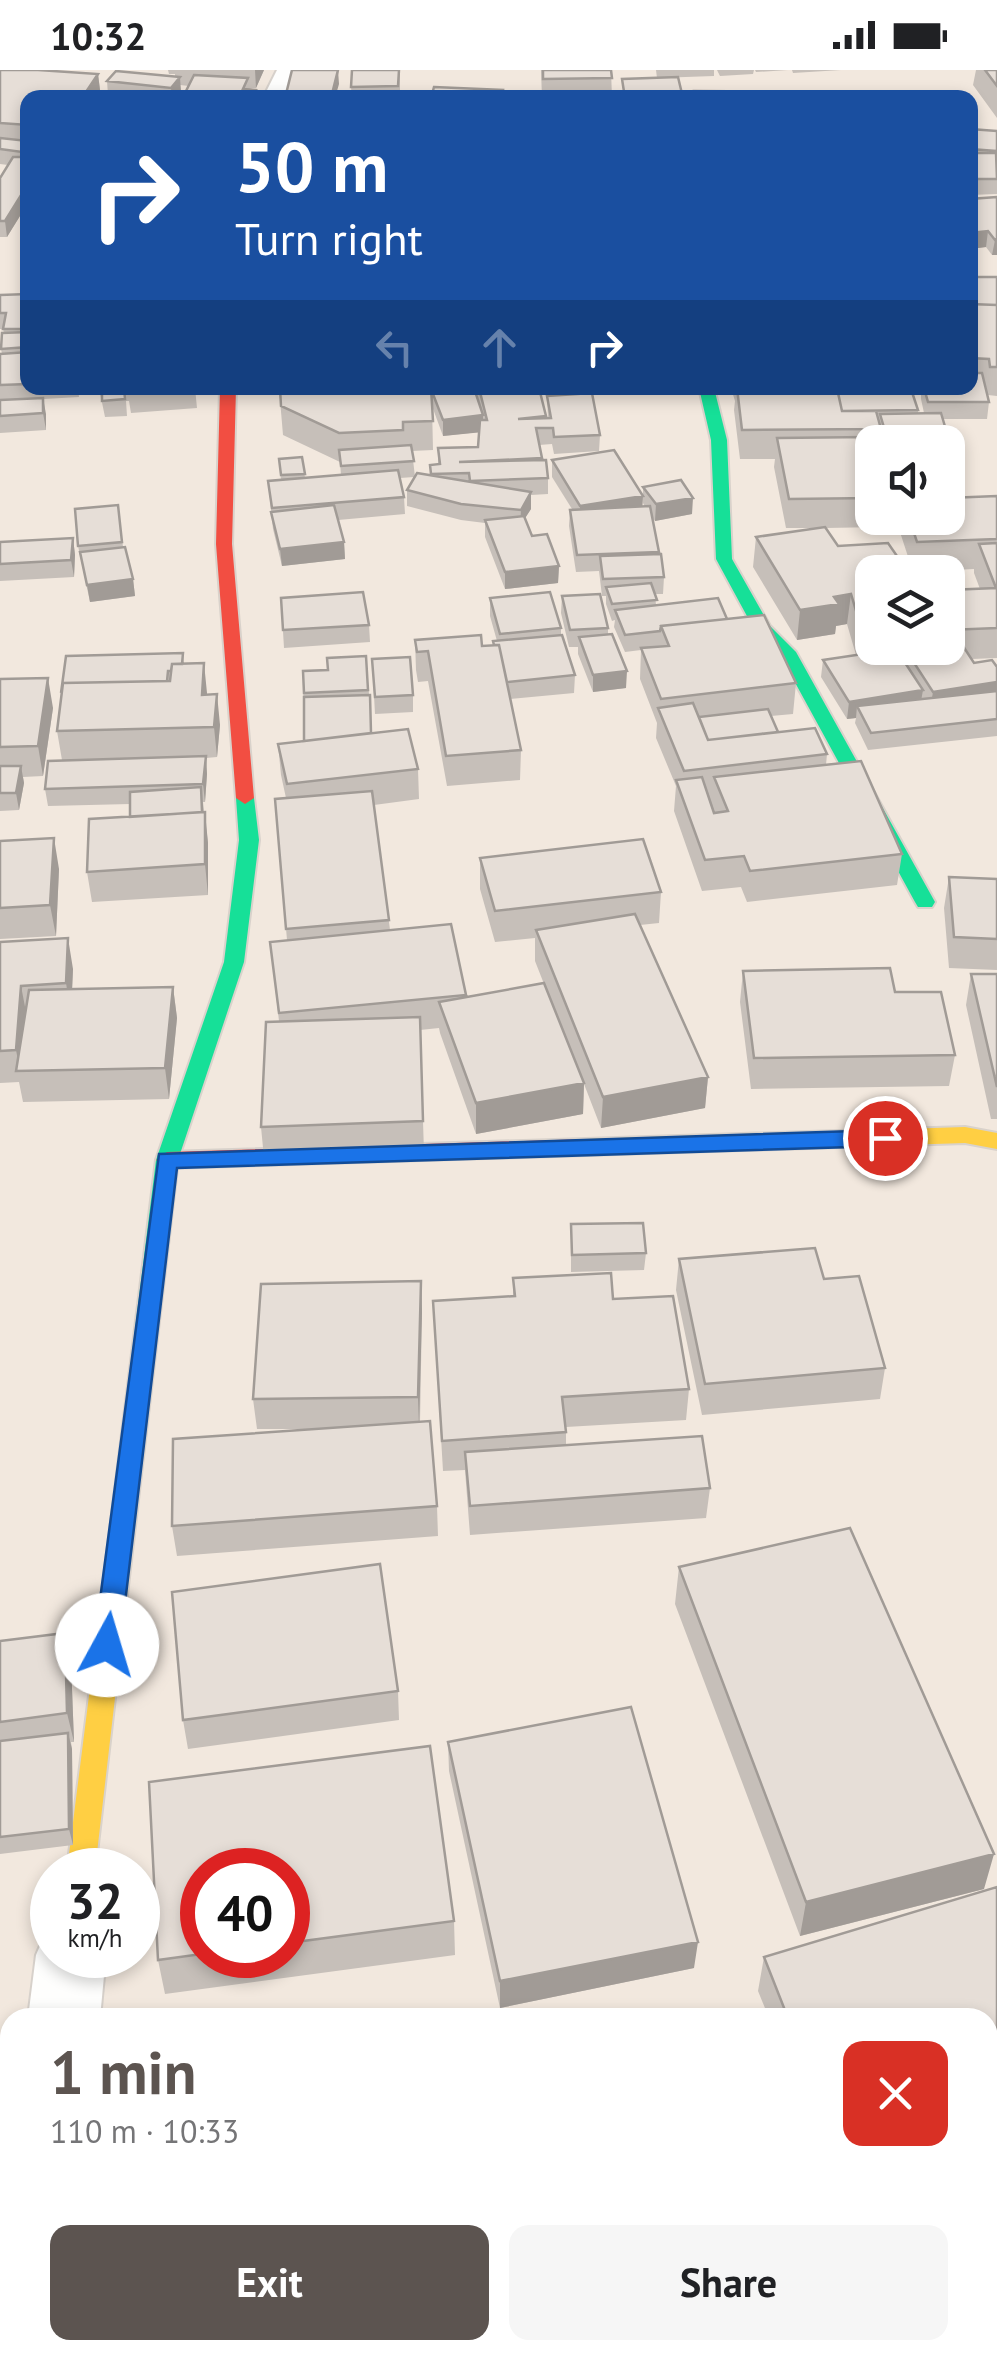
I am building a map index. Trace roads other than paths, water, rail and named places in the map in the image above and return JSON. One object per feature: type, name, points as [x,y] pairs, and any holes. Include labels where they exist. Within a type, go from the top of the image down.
[{"type":"street","points":[[84,1848],[167,1160],[234,962],[250,840],[224,544],[228,395]]},
{"type":"street","points":[[708,395],[719,440],[724,559],[764,629],[787,652],[925,902]]},
{"type":"street","points":[[167,1160],[965,1136],[997,1141]]},
{"type":"street","points":[[65,2008],[68,1978]]}]
